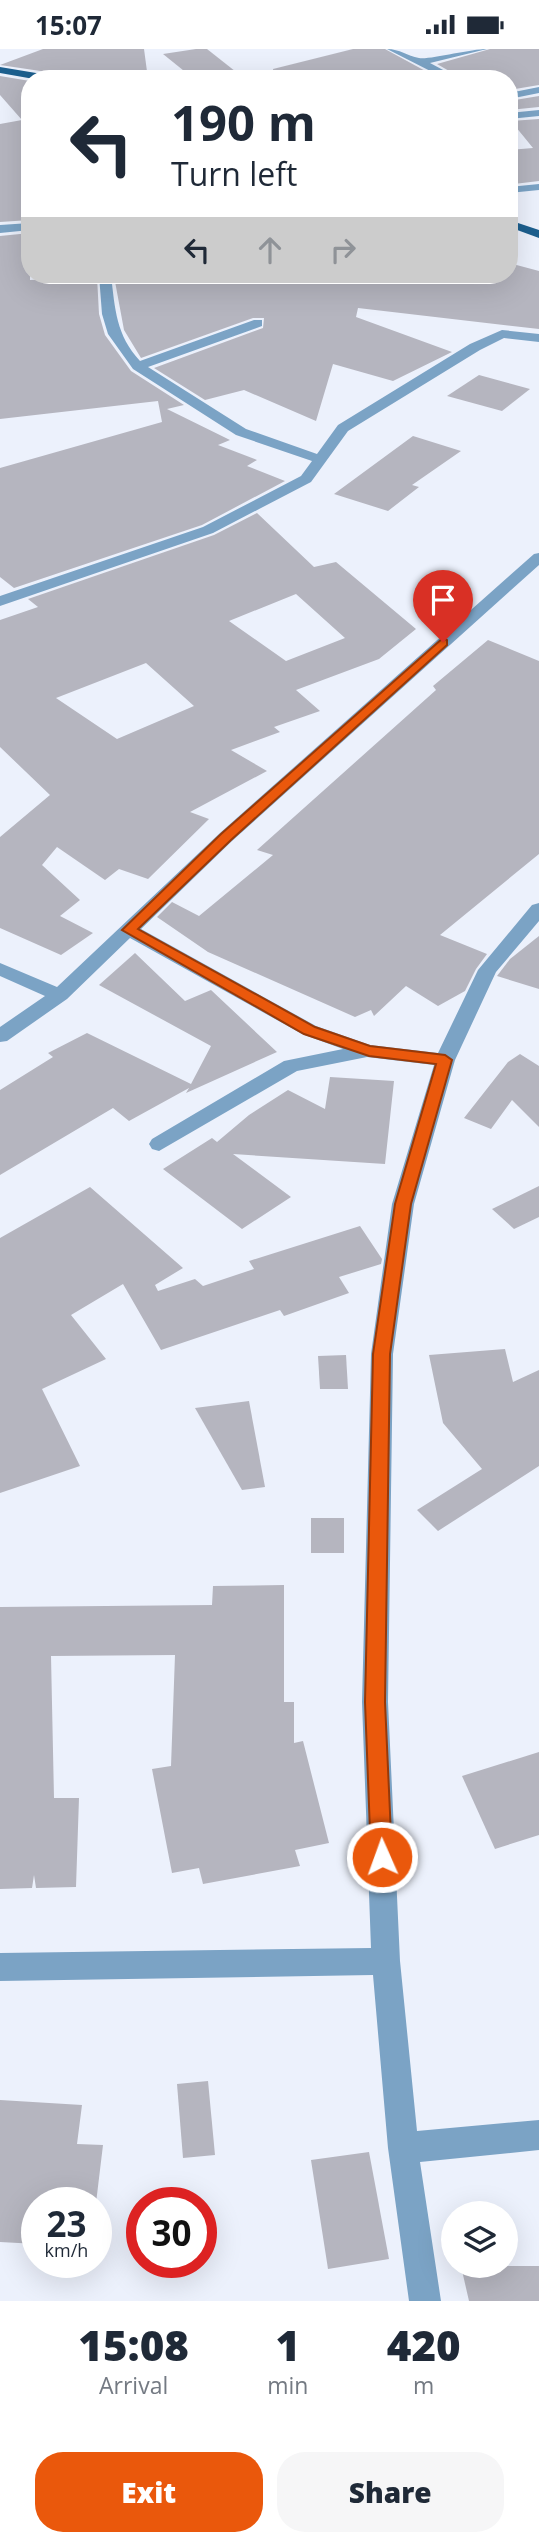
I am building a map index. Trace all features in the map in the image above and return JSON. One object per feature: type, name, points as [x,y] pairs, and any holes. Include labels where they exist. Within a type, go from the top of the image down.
[{"type":"main road","points":[[0,70],[21,74]]},
{"type":"main road","points":[[0,78],[21,82]]},
{"type":"main road","points":[[518,226],[539,234]]},
{"type":"street","points":[[392,49],[436,70]]},
{"type":"street","points":[[420,62],[482,49]]},
{"type":"street","points":[[518,94],[539,90]]},
{"type":"street","points":[[518,115],[539,113]]},
{"type":"street","points":[[518,189],[539,187]]},
{"type":"street","points":[[0,229],[21,227]]},
{"type":"street","points":[[106,284],[112,335],[122,351],[138,366],[241,432],[319,459]]},
{"type":"street","points":[[138,366],[258,323]]},
{"type":"street","points":[[0,601],[208,530],[306,479],[343,428],[493,337],[514,334],[539,338]]},
{"type":"street","points":[[0,1036],[60,995],[385,693],[539,557]]},
{"type":"street","points":[[425,2301],[403,2148],[387,1961],[375,1702],[382,1354],[403,1204],[445,1060],[487,971],[539,909]]},
{"type":"street","points":[[129,930],[309,1030],[369,1051],[445,1060]]},
{"type":"street","points":[[0,969],[60,995]]},
{"type":"street","points":[[159,1145],[291,1066],[369,1051]]},
{"type":"street","points":[[0,1967],[387,1961]]},
{"type":"street","points":[[403,2148],[539,2135]]},
{"type":"building","points":[[43,49],[144,49],[147,70],[34,70],[0,65]]},
{"type":"building","points":[[207,49],[234,70],[183,70],[163,54]]},
{"type":"building","points":[[353,49],[385,49],[424,70],[273,70]]},
{"type":"building","points":[[490,49],[539,49],[539,85],[518,88],[518,70],[447,70],[437,64]]},
{"type":"building","points":[[0,76],[21,80],[21,119],[0,95]]},
{"type":"building","points":[[539,96],[539,107],[518,109],[518,100]]},
{"type":"building","points":[[539,119],[539,181],[518,184],[518,149],[533,148],[518,130],[518,120]]},
{"type":"building","points":[[21,120],[21,221],[0,222],[0,124]]},
{"type":"building","points":[[21,234],[21,284],[97,284],[99,314],[105,335],[131,371],[184,405],[167,409],[230,440],[218,445],[257,460],[247,466],[285,481],[202,525],[14,588],[0,577],[0,468],[162,422],[158,401],[0,419],[0,236]]},
{"type":"building","points":[[518,265],[539,271],[539,329],[358,308],[356,317],[452,352],[393,381],[333,364],[316,421],[244,390],[205,400],[154,368],[263,328],[264,318],[253,318],[141,358],[124,330],[115,284],[518,284]]},
{"type":"building","points":[[479,375],[530,389],[502,411],[447,396]]},
{"type":"building","points":[[413,436],[461,451],[412,485],[419,487],[388,511],[334,494]]},
{"type":"building","points":[[257,513],[314,567],[336,562],[416,629],[379,659],[296,690],[320,711],[274,727],[280,732],[231,750],[267,771],[190,812],[209,819],[148,879],[119,869],[105,880],[57,847],[42,865],[80,900],[60,916],[93,933],[61,955],[0,928],[0,837],[50,795],[0,747],[0,620],[38,607],[28,599],[214,535]],"holes":[[[296,594],[345,638],[286,661],[229,621]],[[146,663],[194,706],[117,739],[56,698]]]},
{"type":"building","points":[[488,640],[539,661],[539,854],[440,935],[487,954],[465,991],[438,1006],[406,986],[374,1016],[371,1010],[355,1017],[208,952],[157,917],[172,902],[199,916],[273,855],[257,850],[436,690],[433,686]]},
{"type":"building","points":[[539,936],[539,989],[497,976],[510,959]]},
{"type":"building","points":[[135,953],[185,1001],[211,990],[277,1052],[186,1093],[189,1088],[129,1121],[113,1108],[0,1175],[0,1090],[53,1057],[48,1053],[87,1033],[191,1084],[211,1046],[99,985]]},
{"type":"building","points":[[520,1054],[539,1066],[539,1127],[512,1100],[491,1129],[464,1118],[508,1062]]},
{"type":"building","points":[[330,1077],[394,1081],[385,1164],[233,1154],[291,1197],[242,1229],[163,1169],[212,1138],[217,1142],[249,1115],[288,1090],[325,1109]]},
{"type":"building","points":[[539,1186],[539,1217],[514,1229],[492,1209]]},
{"type":"building","points":[[90,1187],[183,1268],[155,1285],[158,1291],[195,1279],[203,1286],[254,1269],[249,1261],[360,1226],[382,1259],[381,1264],[339,1277],[349,1293],[284,1316],[280,1310],[161,1350],[123,1284],[71,1315],[106,1359],[42,1389],[80,1466],[0,1493],[0,1238]]},
{"type":"building","points":[[505,1349],[513,1382],[539,1370],[539,1466],[438,1531],[417,1510],[482,1469],[443,1423],[429,1355]]},
{"type":"building","points":[[346,1355],[348,1389],[320,1389],[318,1356]]},
{"type":"building","points":[[249,1401],[265,1487],[242,1490],[195,1408]]},
{"type":"building","points":[[311,1518],[344,1518],[344,1553],[311,1553]]},
{"type":"building","points":[[284,1585],[284,1702],[294,1702],[294,1743],[303,1741],[329,1843],[295,1850],[300,1866],[203,1884],[199,1868],[172,1873],[152,1769],[171,1766],[175,1655],[51,1656],[54,1798],[79,1798],[76,1887],[36,1888],[34,1875],[32,1888],[0,1889],[0,1607],[212,1605],[213,1586]]},
{"type":"building","points":[[539,1752],[539,1835],[495,1849],[462,1776]]},
{"type":"building","points":[[208,2081],[215,2155],[183,2158],[177,2084]]},
{"type":"building","points":[[0,2100],[82,2105],[77,2144],[103,2145],[98,2187],[21,2187],[21,2243],[0,2242]]},
{"type":"building","points":[[369,2152],[389,2259],[328,2269],[311,2160]]},
{"type":"building","points":[[518,2266],[539,2266],[539,2301],[469,2301],[464,2278],[518,2278]]},
{"type":"route","points":[[382,1857],[375,1702],[382,1354],[403,1204],[445,1060],[369,1051],[309,1030],[129,930],[226,837],[443,642]]}]
